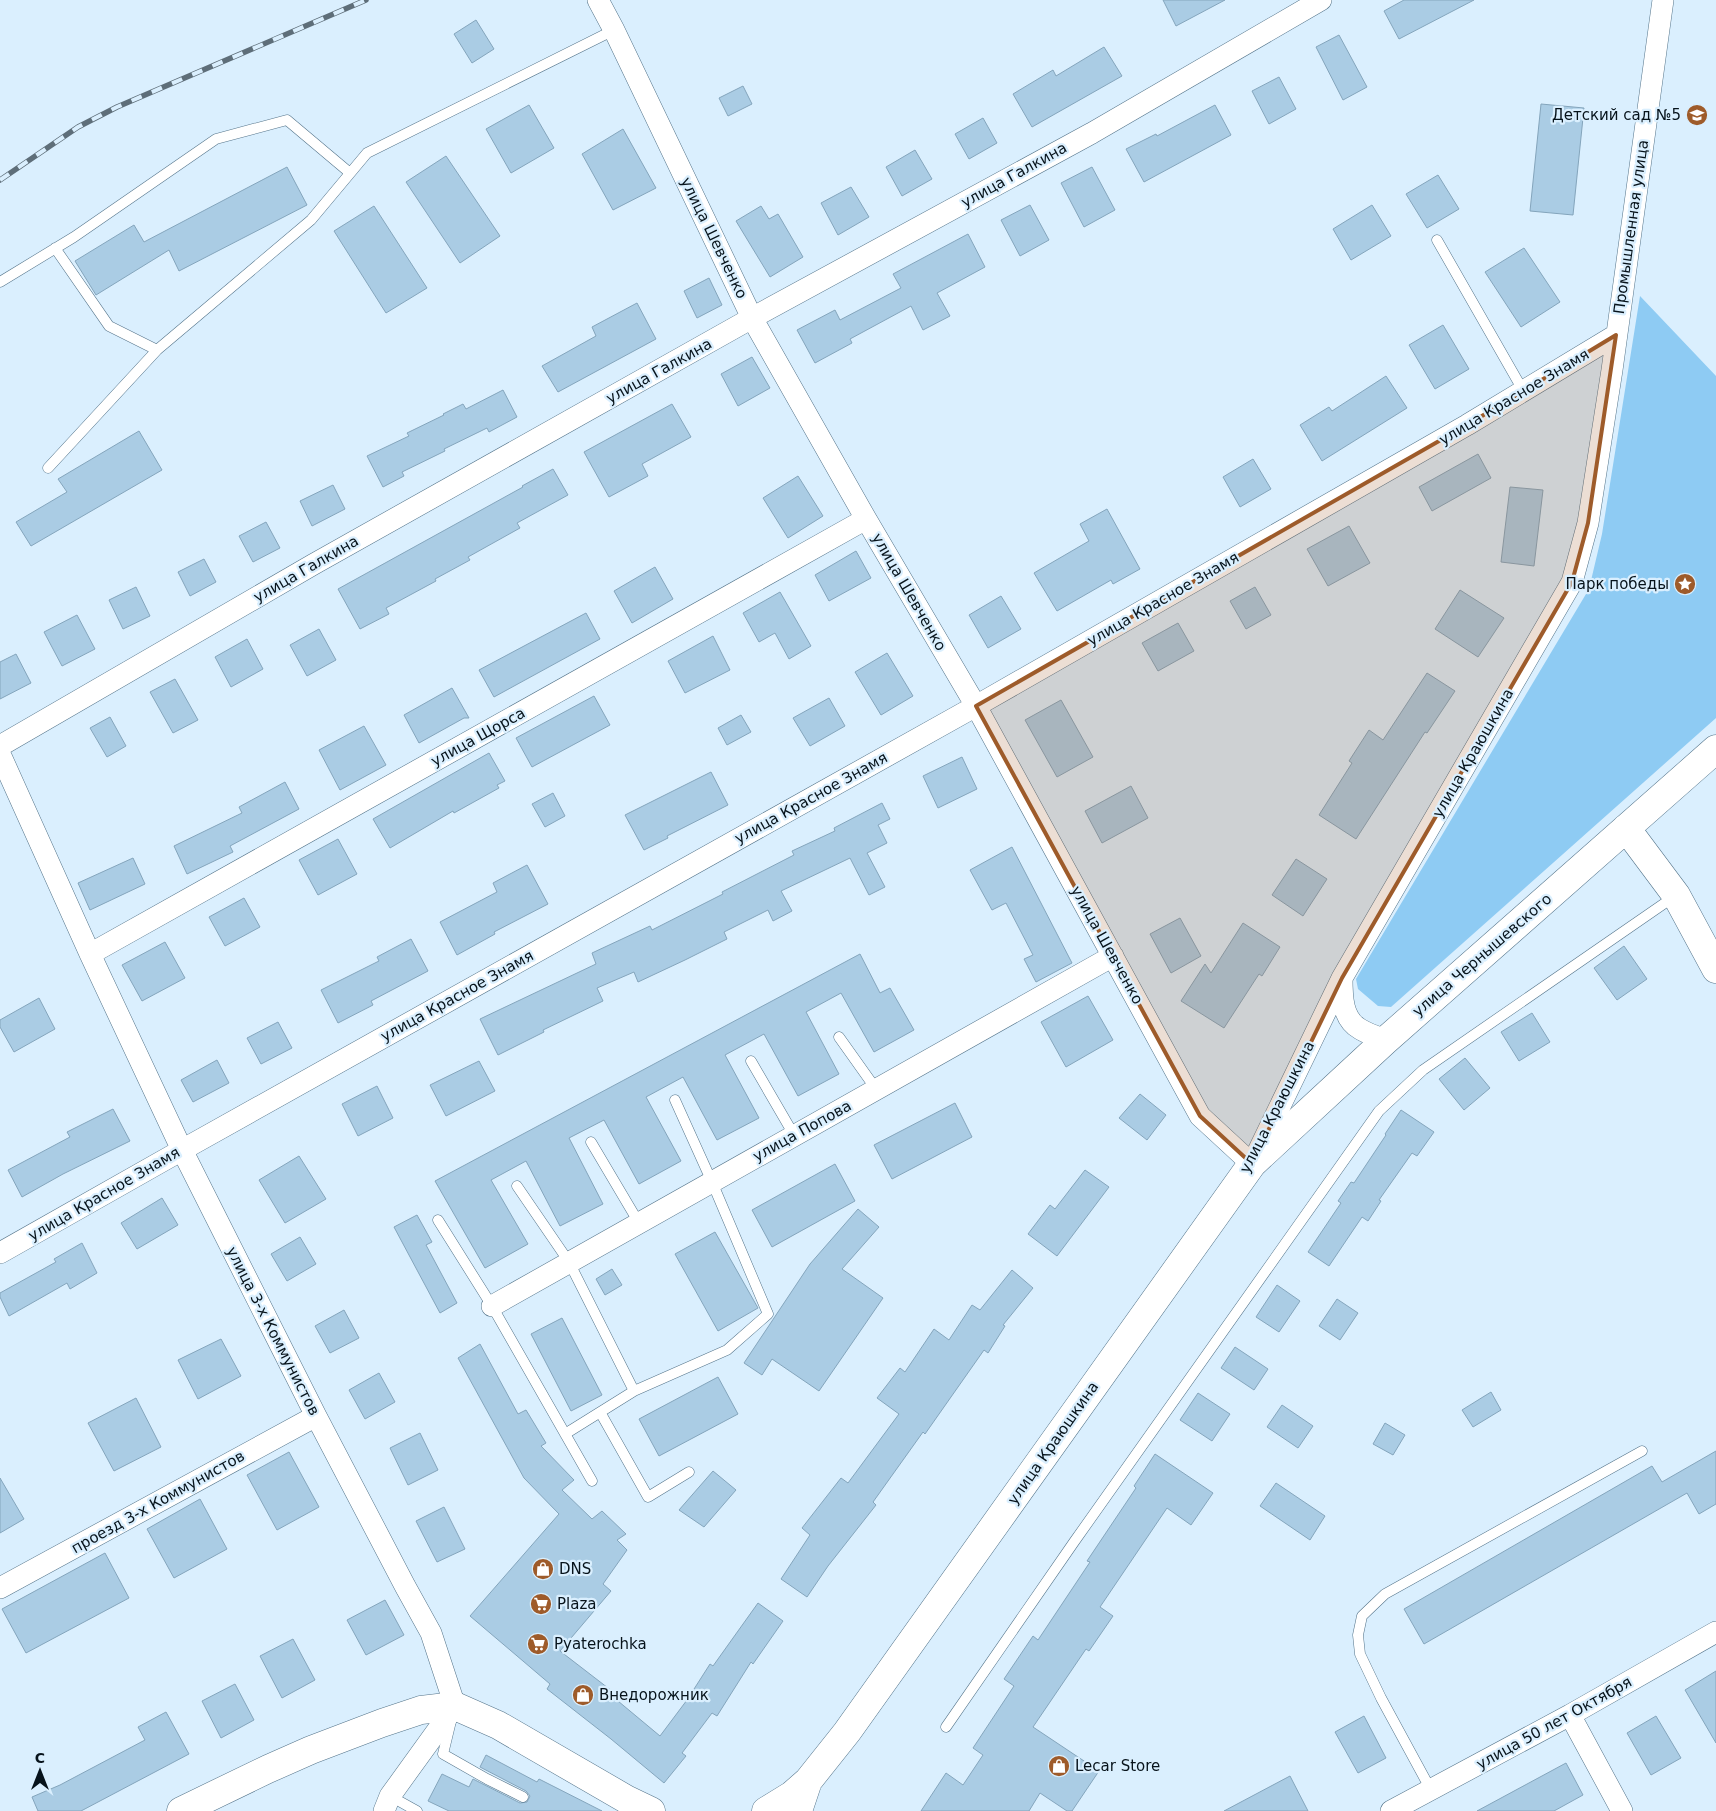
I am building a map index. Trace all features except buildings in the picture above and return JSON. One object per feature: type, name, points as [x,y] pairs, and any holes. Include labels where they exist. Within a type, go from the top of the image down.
[{"type":"main road","name":"улица Чернышевского","points":[[1252,1164],[1386,1040],[1716,749]]},
{"type":"main road","points":[[1626,828],[1676,895],[1716,968]]},
{"type":"main road","name":"улица Краюшкина","points":[[798,1811],[808,1781],[847,1732],[1252,1164]]},
{"type":"main road","points":[[181,1811],[285,1761],[373,1726],[421,1710],[455,1706],[498,1725],[626,1800],[651,1811]]},
{"type":"main road","points":[[766,1811],[792,1795],[808,1781]]},
{"type":"street","name":"улица Шевченко","points":[[598,0],[752,318],[866,519],[976,706],[1200,1116],[1252,1164]]},
{"type":"street","name":"улица Галкина","points":[[0,746],[331,555],[752,318],[1092,133],[1321,0]]},
{"type":"street","name":"Промышленная улица","points":[[1616,335],[1663,0]]},
{"type":"street","name":"улица Красное Знамя","points":[[0,1253],[976,706],[1524,392],[1616,335]]},
{"type":"street","name":"улица Краюшкина","points":[[1252,1164],[1342,978],[1572,582],[1588,523],[1616,335]]},
{"type":"street","name":"улица Щорса","points":[[90,954],[866,519]]},
{"type":"street","name":"улица 3-х Коммунистов","points":[[0,754],[90,954],[182,1150],[316,1416],[431,1633],[455,1706]]},
{"type":"street","name":"улица Попова","points":[[492,1306],[1113,956]]},
{"type":"street","points":[[1342,978],[1343,1004],[1348,1016],[1358,1029],[1386,1040]]},
{"type":"street","name":"проезд 3-х Коммунистов","points":[[0,1588],[316,1416]]},
{"type":"street","name":"улица 50 лет Октября","points":[[1391,1811],[1570,1715],[1716,1632]]},
{"type":"street","points":[[387,1804],[455,1706]]},
{"type":"street","points":[[1570,1715],[1622,1811]]},
{"type":"lane","points":[[48,468],[157,350],[311,220],[366,153],[614,30]]},
{"type":"lane","points":[[0,282],[55,248],[216,139],[287,120],[350,173]]},
{"type":"lane","points":[[1437,240],[1524,392]]},
{"type":"lane","points":[[55,248],[109,326],[157,350]]},
{"type":"lane","points":[[946,1727],[1130,1462],[1379,1111],[1423,1070],[1676,895]]},
{"type":"lane","points":[[839,1037],[876,1089]]},
{"type":"lane","points":[[751,1062],[794,1135]]},
{"type":"lane","points":[[564,1434],[634,1391],[727,1350],[768,1314],[675,1100]]},
{"type":"lane","points":[[591,1142],[639,1223]]},
{"type":"lane","points":[[517,1186],[569,1262],[634,1391]]},
{"type":"lane","points":[[438,1220],[492,1306],[592,1481]]},
{"type":"lane","points":[[600,1412],[648,1497],[689,1472]]},
{"type":"lane","points":[[1431,1790],[1360,1654],[1358,1635],[1362,1616],[1385,1594],[1642,1451]]},
{"type":"lane","points":[[455,1706],[443,1754],[487,1779],[523,1796]]},
{"type":"lane","points":[[387,1804],[418,1811]]},
{"type":"highlighted area","points":[[1616,335],[1588,523],[1572,582],[1342,978],[1252,1164],[1200,1116],[976,706],[1467,425]]},
{"type":"shaded area","points":[[1640,296],[1716,376],[1716,718],[1391,1007],[1378,1006],[1358,989],[1356,979],[1589,589],[1602,534]]},
{"type":"railway","points":[[0,180],[78,127],[117,107],[366,0]]},
{"type":"place","name":"Детский сад №5","points":[[1697,115]]},
{"type":"place","name":"Парк победы","points":[[1685,584]]},
{"type":"place","name":"DNS","points":[[543,1569]]},
{"type":"place","name":"Plaza","points":[[541,1604]]},
{"type":"place","name":"Pyaterochka","points":[[538,1644]]},
{"type":"place","name":"Внедорожник","points":[[583,1695]]},
{"type":"place","name":"Lecar Store","points":[[1059,1766]]}]
